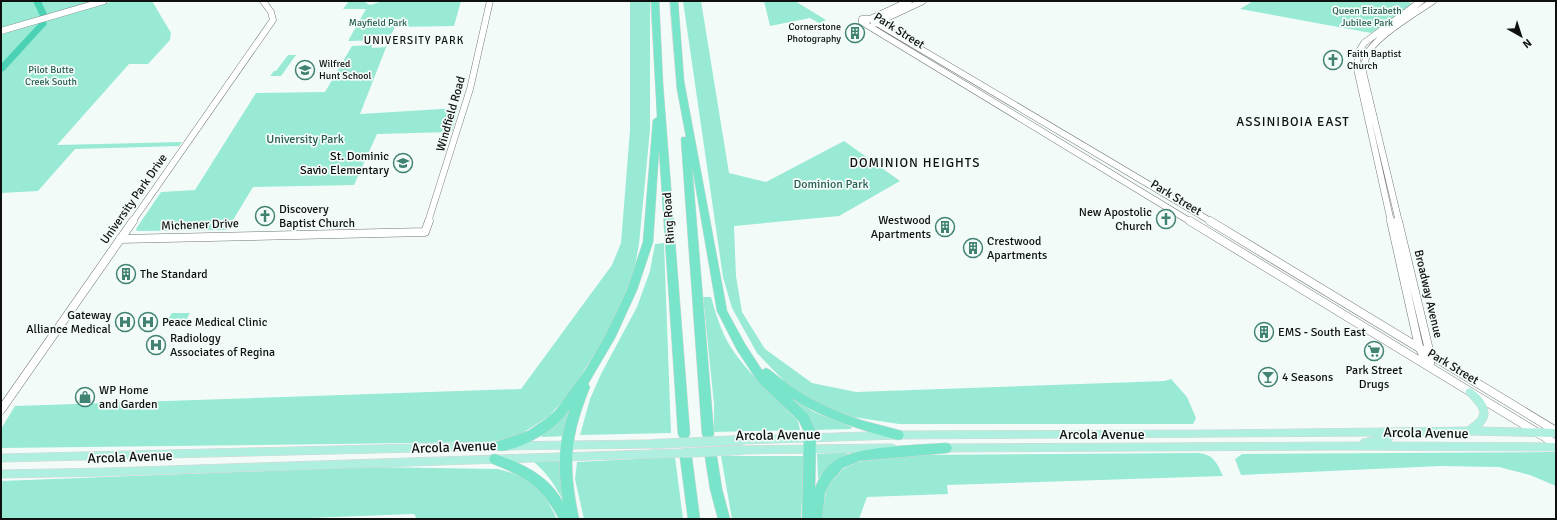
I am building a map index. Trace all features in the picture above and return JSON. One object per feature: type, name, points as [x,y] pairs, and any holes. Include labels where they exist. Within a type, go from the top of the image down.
[{"type":"highway","name":"Ring Road","points":[[655,1],[659,84],[684,434]]},
{"type":"highway","name":"Ring Road","points":[[674,1],[708,434]]},
{"type":"highway","points":[[681,82],[722,311],[741,347],[762,379],[804,418],[810,432],[808,519]]},
{"type":"highway","points":[[499,446],[519,441],[546,426],[560,413],[590,372],[610,338],[632,290],[648,242],[659,84]]},
{"type":"highway","points":[[741,347],[774,380],[806,403],[858,425],[898,435]]},
{"type":"highway","points":[[573,519],[567,486],[566,451],[577,404],[590,372]]},
{"type":"highway","points":[[816,519],[819,493],[825,479],[839,464],[858,456],[946,448]]},
{"type":"highway","points":[[711,457],[716,489],[724,519]]},
{"type":"highway","points":[[686,458],[694,519]]},
{"type":"highway","points":[[495,459],[535,478],[550,493],[566,519]]},
{"type":"main road","points":[[1469,431],[1481,422],[1485,411],[1483,405],[1470,392]]},
{"type":"main road","name":"Arcola Avenue","points":[[1,474],[495,459],[566,451],[810,443],[898,435],[1469,431],[1556,432]]},
{"type":"main road","points":[[1341,446],[1388,439],[1388,432]]},
{"type":"main road","name":"Arcola Avenue","points":[[810,443],[946,448],[1341,446],[1556,447]]},
{"type":"main road","name":"Arcola Avenue","points":[[1,458],[499,446],[566,451]]},
{"type":"street","points":[[1,31],[104,1]]},
{"type":"street","name":"University Park Drive","points":[[1,410],[273,20],[274,16],[272,12],[263,1]]},
{"type":"street","name":"Windfield Road","points":[[425,232],[453,150],[483,40],[490,1]]},
{"type":"street","points":[[870,19],[909,1]]},
{"type":"street","points":[[868,26],[923,1]]},
{"type":"street","name":"Broadway Avenue","points":[[1421,1],[1364,43],[1358,53],[1357,70],[1419,347],[1430,367]]},
{"type":"street","name":"Broadway Avenue","points":[[1430,367],[1430,354],[1363,72],[1366,56],[1371,47],[1378,40],[1433,1]]},
{"type":"street","name":"Park Street","points":[[1556,432],[1419,347],[876,22],[870,19],[862,19],[862,22],[868,26],[1556,444]]},
{"type":"street","name":"Michener Drive","points":[[120,239],[425,232]]},
{"type":"green space","points":[[1,1],[94,1],[1,28]]},
{"type":"green space","name":"Pilot Butte Creek South","points":[[114,1],[152,1],[171,33],[170,40],[148,64],[129,64],[57,145],[182,142],[179,146],[75,149],[38,191],[1,193],[1,34]]},
{"type":"green space","name":"Mayfield Park","points":[[349,1],[363,1],[370,5],[383,1],[461,1],[454,26],[395,27],[388,40],[348,41],[366,9],[343,9]]},
{"type":"green space","points":[[630,1],[650,1],[650,130],[639,244],[634,272],[623,299],[602,342],[570,393],[549,416],[518,436],[491,442],[1,448],[1,429],[15,406],[521,389],[612,265],[621,243],[630,130]]},
{"type":"green space","name":"Dominion Park","points":[[683,1],[701,1],[729,173],[766,182],[844,141],[900,181],[839,216],[734,226],[736,276],[742,312],[765,349],[812,383],[856,392],[1165,381],[1171,379],[1187,397],[1196,418],[1193,424],[899,424],[847,416],[815,402],[786,383],[757,353],[732,308],[723,277]]},
{"type":"green space","points":[[764,1],[795,1],[826,20],[819,23],[810,18],[770,26]]},
{"type":"green space","name":"Queen Elizabeth Jubilee Park","points":[[1253,1],[1406,1],[1414,4],[1371,33],[1240,9]]},
{"type":"green space","name":"University Park","points":[[372,45],[372,48],[385,47],[387,45],[360,114],[458,108],[452,132],[377,134],[354,185],[253,187],[227,230],[137,231],[136,229],[161,192],[195,190],[256,93],[325,92],[352,46]]},
{"type":"green space","points":[[288,55],[296,55],[281,76],[270,76],[274,71],[276,71]]},
{"type":"green space","points":[[664,243],[671,433],[580,435],[590,399],[601,374],[637,307],[650,271],[655,244]]},
{"type":"green space","points":[[703,297],[711,297],[724,334],[737,356],[753,376],[798,421],[800,430],[714,432],[714,404]]},
{"type":"green space","points":[[172,313],[190,313],[185,322],[166,322]]},
{"type":"green space","points":[[795,400],[814,412],[852,427],[851,429],[814,430],[811,421],[793,402]]},
{"type":"green space","points":[[571,408],[567,436],[542,437],[541,435],[556,426]]},
{"type":"green space","points":[[850,452],[829,465],[818,479],[817,454]]},
{"type":"green space","points":[[1556,452],[1556,486],[1530,475],[1499,467],[1440,466],[1241,475],[1235,459],[1242,454]]},
{"type":"green space","points":[[1199,453],[1212,458],[1219,467],[1223,476],[947,485],[948,494],[867,497],[859,519],[821,519],[827,487],[843,469],[857,462],[914,455]]},
{"type":"green space","points":[[721,456],[804,456],[801,519],[732,519]]},
{"type":"green space","points":[[675,457],[683,519],[584,519],[575,479],[577,462]]},
{"type":"green space","points":[[533,461],[564,461],[565,504],[551,481]]},
{"type":"green space","points":[[371,467],[498,469],[510,472],[528,480],[541,491],[557,519],[417,519],[414,514],[281,519],[1,519],[1,481]]},
{"type":"waterway","points":[[37,1],[43,14]]},
{"type":"waterway","points":[[1,69],[43,24]]},
{"type":"place","name":"Cornerstone Photography","points":[[855,33]]},
{"type":"place","name":"Faith Baptist Church","points":[[1333,60]]},
{"type":"place","name":"Wilfred Hunt School","points":[[305,70]]},
{"type":"place","name":"St. Dominic Savio Elementary","points":[[403,163]]},
{"type":"place","name":"Discovery Baptist Church","points":[[265,216]]},
{"type":"place","name":"New Apostolic Church","points":[[1166,219]]},
{"type":"place","name":"Westwood Apartments","points":[[945,227]]},
{"type":"place","name":"Crestwood Apartments","points":[[973,248]]},
{"type":"place","name":"The Standard","points":[[126,274]]},
{"type":"place","name":"Gateway Alliance Medical","points":[[125,322]]},
{"type":"place","name":"Peace Medical Clinic","points":[[148,322]]},
{"type":"place","name":"EMS - South East","points":[[1264,332]]},
{"type":"place","name":"Radiology Associates of Regina","points":[[156,345]]},
{"type":"place","name":"Park Street Drugs","points":[[1374,351]]},
{"type":"place","name":"4 Seasons","points":[[1268,377]]},
{"type":"place","name":"WP Home and Garden","points":[[85,397]]},
{"type":"district","name":"UNIVERSITY PARK","points":[[414,40]]},
{"type":"district","name":"ASSINIBOIA EAST","points":[[1293,122]]},
{"type":"district","name":"DOMINION HEIGHTS","points":[[915,163]]}]
